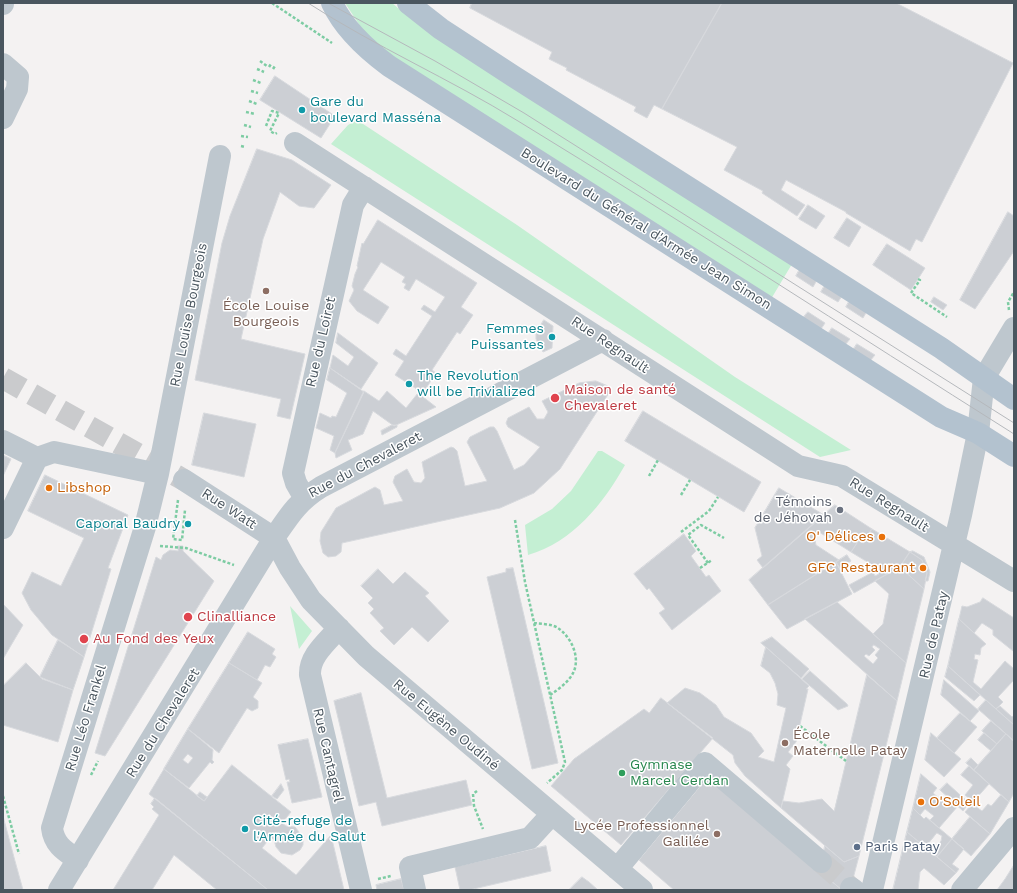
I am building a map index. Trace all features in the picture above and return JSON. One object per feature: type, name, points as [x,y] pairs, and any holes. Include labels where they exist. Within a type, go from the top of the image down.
[{"type":"main road","points":[[408,3],[441,29],[519,80],[935,343],[1014,399]]},
{"type":"main road","name":"Boulevard du Général d'Armée Jean Simon","points":[[332,4],[345,26],[371,53],[388,66],[941,417],[978,433],[1014,456]]},
{"type":"street","points":[[3,64],[18,77],[17,89],[3,118]]},
{"type":"street","name":"Rue Regnault","points":[[288,137],[798,466],[842,476],[1014,581]]},
{"type":"street","name":"Rue Louise Bourgeois","points":[[158,474],[220,156]]},
{"type":"street","name":"Rue du Loiret","points":[[304,497],[292,473],[353,205],[364,187]]},
{"type":"street","points":[[984,378],[1014,328]]},
{"type":"street","name":"Rue du Chevaleret","points":[[59,890],[274,538],[289,515],[304,497],[320,487],[603,340]]},
{"type":"street","name":"Rue de Patay","points":[[859,889],[955,545],[978,433],[984,378]]},
{"type":"street","points":[[3,441],[37,458]]},
{"type":"street","points":[[3,528],[37,458],[54,452],[158,474]]},
{"type":"street","name":"Rue Léo Frankel","points":[[78,860],[55,842],[52,828],[145,527],[158,474]]},
{"type":"street","name":"Rue Watt","points":[[181,486],[274,538]]},
{"type":"street","name":"Rue Eugène Oudiné","points":[[274,538],[290,568],[311,600],[376,666],[642,890]]},
{"type":"street","name":"Rue Cantagrel","points":[[339,628],[312,658],[309,666],[361,890]]},
{"type":"street","points":[[617,869],[705,763],[821,862]]},
{"type":"street","points":[[415,890],[410,867],[530,838],[552,814]]},
{"type":"street","points":[[962,890],[1014,828]]},
{"type":"path","points":[[272,3],[313,30]]},
{"type":"path","points":[[260,61],[269,66]]},
{"type":"path","points":[[257,69],[264,72]]},
{"type":"path","points":[[253,80],[261,83]]},
{"type":"path","points":[[250,91],[258,93]]},
{"type":"path","points":[[249,101],[257,104]]},
{"type":"path","points":[[266,126],[272,111],[279,113],[270,131],[274,134],[288,137]]},
{"type":"path","points":[[246,112],[255,114]]},
{"type":"path","points":[[244,125],[251,127]]},
{"type":"path","points":[[241,136],[248,137]]},
{"type":"path","points":[[241,146],[246,147]]},
{"type":"path","points":[[918,279],[920,280],[911,293],[947,317]]},
{"type":"path","points":[[649,476],[658,460]]},
{"type":"path","points":[[681,495],[690,480]]},
{"type":"path","points":[[181,486],[173,539],[182,540],[185,510]]},
{"type":"path","points":[[681,532],[709,511],[718,497]]},
{"type":"path","points":[[515,520],[525,582],[565,762],[562,770],[547,783]]},
{"type":"path","points":[[708,563],[688,535],[701,525],[724,538]]},
{"type":"path","points":[[154,545],[186,548],[235,566]]},
{"type":"path","points":[[700,568],[712,560]]},
{"type":"path","points":[[534,623],[558,628],[568,637],[574,649],[576,662],[574,672],[567,682],[550,695]]},
{"type":"path","points":[[800,726],[846,761]]},
{"type":"path","points":[[91,775],[98,761]]},
{"type":"path","points":[[477,791],[473,794],[474,806],[490,848]]},
{"type":"path","points":[[3,796],[20,854]]},
{"type":"green space","points":[[345,3],[392,3],[404,13],[792,264],[771,299],[386,56],[366,35]]},
{"type":"green space","points":[[357,120],[517,225],[735,377],[851,450],[820,457],[331,144],[348,125]]},
{"type":"green space","points":[[598,451],[602,451],[625,465],[607,494],[597,507],[573,531],[544,549],[528,555],[525,525],[552,509],[571,491]]},
{"type":"green space","points":[[290,606],[312,631],[299,649]]},
{"type":"building","points":[[472,3],[722,3],[662,109],[654,105],[647,118],[634,111],[636,107],[566,70],[567,68],[549,59],[552,52],[470,8]]},
{"type":"building","points":[[722,3],[896,3],[1013,63],[922,242],[916,239],[910,251],[846,212],[786,180],[781,190],[805,205],[797,216],[762,193],[763,191],[724,170],[737,147],[662,109]]},
{"type":"building","name":"Gare du boulevard Masséna","points":[[275,76],[335,116],[321,138],[260,100]]},
{"type":"building","points":[[257,149],[292,160],[331,185],[314,208],[299,206],[280,192],[263,239],[241,339],[305,354],[290,419],[277,416],[281,399],[195,380],[222,243],[230,216]]},
{"type":"building","points":[[808,205],[825,216],[816,229],[799,219]]},
{"type":"building","points":[[1008,212],[1014,216],[1014,251],[975,309],[960,300]]},
{"type":"building","points":[[847,218],[861,227],[849,247],[834,238]]},
{"type":"building","points":[[378,220],[477,283],[461,307],[473,315],[460,334],[457,332],[432,370],[436,373],[423,393],[395,375],[404,361],[393,354],[396,349],[406,356],[432,316],[421,309],[424,305],[435,312],[445,297],[416,279],[409,291],[404,288],[406,284],[402,282],[405,277],[381,262],[363,290],[389,307],[378,324],[357,311],[349,301],[354,290],[352,286],[358,267],[362,243],[363,244]]},
{"type":"building","points":[[887,244],[925,268],[911,290],[873,265]]},
{"type":"building","points":[[800,269],[817,280],[813,287],[796,276]]},
{"type":"building","points":[[825,285],[842,296],[838,302],[821,292]]},
{"type":"building","points":[[934,297],[947,305],[943,310],[931,302]]},
{"type":"building","points":[[850,300],[867,311],[863,318],[846,307]]},
{"type":"building","points":[[808,312],[825,323],[821,329],[803,318]]},
{"type":"building","points":[[544,320],[553,326],[552,348],[543,352],[536,339],[536,333]]},
{"type":"building","points":[[832,328],[850,339],[845,345],[828,334]]},
{"type":"building","points":[[338,333],[378,363],[361,389],[330,368],[333,355],[348,366],[354,357],[336,343]]},
{"type":"building","points":[[857,344],[875,355],[870,361],[853,350]]},
{"type":"building","points":[[330,368],[364,392],[335,453],[330,450],[334,436],[316,428],[320,413],[331,418],[332,416],[336,417],[347,393],[327,380]]},
{"type":"building","points":[[596,381],[608,386],[609,393],[560,469],[534,493],[500,508],[342,543],[341,552],[336,556],[328,557],[323,553],[320,541],[321,532],[336,508],[375,487],[380,490],[384,505],[403,501],[393,482],[395,476],[407,469],[414,482],[421,483],[425,478],[422,462],[451,447],[457,451],[465,486],[487,481],[467,442],[470,437],[490,427],[494,427],[497,431],[514,470],[524,465],[540,447],[508,427],[506,423],[508,418],[529,407],[537,419],[544,419],[548,412],[542,401],[579,383]]},
{"type":"building","points":[[364,391],[379,401],[387,391],[406,408],[418,393],[436,407],[394,426],[373,411],[363,434],[348,440],[352,450],[336,458],[335,453]]},
{"type":"building","points":[[643,411],[761,482],[744,512],[625,441]]},
{"type":"building","points":[[204,413],[256,424],[244,477],[192,465]]},
{"type":"building","points":[[392,425],[397,425],[397,427],[382,435],[381,431]]},
{"type":"building","points":[[3,455],[11,459],[3,476]]},
{"type":"building","points":[[45,475],[128,515],[108,568],[111,569],[84,657],[52,635],[31,610],[22,593],[32,572],[61,586],[84,538],[28,511]]},
{"type":"building","points":[[779,488],[824,515],[763,568],[757,560],[762,556],[755,528]]},
{"type":"building","points":[[835,505],[872,529],[863,543],[859,540],[851,552],[819,532],[815,540],[816,545],[839,560],[768,605],[749,580]]},
{"type":"building","points":[[872,529],[910,552],[900,567],[854,593],[849,585],[873,572],[875,576],[879,574],[874,566],[851,552],[859,540],[863,543]]},
{"type":"building","points":[[684,534],[696,551],[691,556],[706,577],[709,575],[721,591],[672,630],[659,613],[665,609],[649,588],[647,590],[634,574]]},
{"type":"building","points":[[178,546],[183,546],[183,551],[214,581],[105,756],[95,753],[156,557],[161,560],[163,555],[170,550],[178,551]]},
{"type":"building","points":[[913,551],[924,557],[930,572],[928,581],[925,581],[927,573],[922,560],[910,552]]},
{"type":"building","points":[[910,552],[922,560],[927,573],[924,589],[900,567]]},
{"type":"building","points":[[847,555],[851,561],[840,568],[836,562]]},
{"type":"building","points":[[836,562],[852,594],[787,629],[768,605]]},
{"type":"building","points":[[900,567],[924,589],[906,663],[873,634],[883,624],[889,594],[875,581]]},
{"type":"building","points":[[513,568],[558,763],[532,769],[487,577],[506,572],[506,569]]},
{"type":"building","points":[[378,569],[393,584],[405,572],[429,593],[425,596],[449,621],[428,642],[412,627],[394,645],[380,631],[384,628],[370,613],[374,609],[368,603],[373,598],[361,586]]},
{"type":"building","points":[[983,598],[1014,618],[1013,651],[993,635],[993,630],[982,623],[974,633],[959,619],[962,606],[967,607],[980,602]]},
{"type":"building","points":[[837,602],[906,663],[897,701],[805,619]],"holes":[[[874,645],[880,649],[875,655],[878,658],[873,664],[864,656],[866,654],[869,656],[875,650],[872,647]]]},
{"type":"building","points":[[3,604],[23,625],[3,659]]},
{"type":"building","points":[[959,619],[986,644],[981,648],[980,655],[975,654],[974,659],[978,660],[973,682],[981,689],[1005,661],[1014,669],[1014,682],[1013,681],[998,697],[1003,702],[996,709],[948,666]]},
{"type":"building","points":[[248,632],[275,649],[272,654],[276,657],[270,667],[265,665],[257,680],[229,663]]},
{"type":"building","points":[[772,637],[809,669],[801,678],[761,643]]},
{"type":"building","points":[[58,640],[84,657],[73,690],[40,677]]},
{"type":"building","points":[[766,647],[809,686],[806,689],[808,689],[796,742],[788,752],[793,756],[786,765],[790,769],[781,808],[745,776],[735,763],[733,755],[667,703],[685,688],[700,693],[716,705],[724,717],[751,733],[764,751],[758,757],[774,762],[786,708],[777,705],[778,694],[775,683],[770,673],[761,666]]},
{"type":"building","points":[[26,663],[42,679],[73,690],[58,742],[3,725],[3,686]]},
{"type":"building","points":[[229,663],[262,683],[253,697],[258,701],[258,708],[252,711],[247,708],[219,753],[188,729]]},
{"type":"building","points":[[948,666],[980,695],[974,701],[945,677]]},
{"type":"building","points":[[810,671],[848,706],[838,710],[802,679]]},
{"type":"building","points":[[867,675],[897,701],[859,856],[844,862],[781,808],[783,801],[799,803],[822,799],[834,811]]},
{"type":"building","points":[[944,680],[979,711],[970,721],[941,695]]},
{"type":"building","points":[[361,693],[387,798],[466,780],[472,805],[382,826],[376,802],[359,806],[334,701]]},
{"type":"building","name":"Gymnase Marcel Cerdan","points":[[661,698],[713,738],[621,845],[551,786],[574,759],[644,709],[649,713]]},
{"type":"building","points":[[986,700],[1014,725],[1013,740],[978,709]]},
{"type":"building","points":[[1000,706],[1012,717],[1014,715],[1014,725],[996,709]]},
{"type":"building","points":[[960,713],[977,727],[954,753],[937,738]]},
{"type":"building","points":[[991,721],[1006,734],[997,744],[982,731]]},
{"type":"building","points":[[188,729],[213,750],[212,760],[214,762],[212,764],[210,762],[189,788],[164,769]],"holes":[[[188,754],[193,758],[188,764],[183,760]]]},
{"type":"building","points":[[931,733],[961,759],[944,777],[925,760]]},
{"type":"building","points":[[984,733],[997,744],[991,751],[978,740]]},
{"type":"building","points":[[1006,734],[1014,742],[1014,793],[1009,802],[974,770]]},
{"type":"building","points":[[308,739],[322,797],[292,803],[287,782],[290,782],[289,779],[286,780],[278,745]]},
{"type":"building","points":[[971,758],[978,765],[974,770],[966,763]]},
{"type":"building","name":"Cité-refuge de l'Armée du Salut","points":[[232,765],[291,812],[282,823],[286,826],[295,827],[303,837],[303,845],[300,850],[292,855],[281,853],[271,837],[262,848],[296,875],[331,835],[344,890],[268,890],[149,794],[164,769],[204,801]]},
{"type":"building","points":[[969,766],[989,784],[973,802],[965,795],[973,785],[961,775]]},
{"type":"building","points":[[921,774],[937,788],[933,793],[941,800],[946,796],[958,806],[939,828],[930,820],[934,816],[925,809],[920,815],[913,808]]},
{"type":"building","name":"Lycée Professionnel Galilée","points":[[708,777],[842,890],[674,890],[639,860]]},
{"type":"building","points":[[947,783],[969,803],[963,811],[940,790]]},
{"type":"building","points":[[281,784],[284,790],[277,799],[272,796]]},
{"type":"building","points":[[200,792],[207,797],[204,801],[197,796]]},
{"type":"building","points":[[1001,795],[1009,802],[990,834],[965,812],[971,805],[982,811],[988,804],[991,806]]},
{"type":"building","points":[[155,798],[268,890],[217,890],[174,855],[152,890],[113,890],[159,815],[152,809],[154,807],[151,804]]},
{"type":"building","points":[[913,808],[924,819],[926,817],[952,839],[937,857],[907,832]],"holes":[[[937,833],[942,836],[941,841],[937,846],[936,844],[933,846],[929,843]]]},
{"type":"building","points":[[3,816],[15,861],[23,890],[3,890]]},
{"type":"building","points":[[970,817],[990,834],[971,856],[952,839]]},
{"type":"building","points":[[907,832],[956,873],[944,885],[924,868],[920,872],[918,890],[893,890]]},
{"type":"building","points":[[952,839],[964,849],[952,864],[959,869],[956,873],[937,857]]},
{"type":"building","points":[[546,846],[551,871],[469,890],[460,890],[455,867]]},
{"type":"building","points":[[825,846],[844,862],[859,856],[850,890],[842,890],[819,871]]},
{"type":"building","points":[[1014,865],[1014,890],[997,890],[1005,879]]},
{"type":"building","points":[[582,877],[589,882],[598,890],[569,890]]},
{"type":"building","points":[[401,879],[404,890],[377,890],[376,885]]},
{"type":"tunnel","points":[[3,378],[184,480]]},
{"type":"tunnel","points":[[821,862],[851,888]]},
{"type":"tram line","points":[[308,3],[360,34],[518,121],[705,237],[1014,434]]},
{"type":"tram line","points":[[328,3],[435,61],[524,113],[1014,423]]},
{"type":"place","name":"Gare du boulevard Masséna","points":[[302,110]]},
{"type":"place","name":"École Louise Bourgeois","points":[[266,291]]},
{"type":"place","name":"Femmes Puissantes","points":[[552,337]]},
{"type":"place","name":"The Revolution will be Trivialized","points":[[409,384]]},
{"type":"place","name":"Maison de santé Chevaleret","points":[[555,398]]},
{"type":"place","name":"Libshop","points":[[49,488]]},
{"type":"place","name":"Témoins de Jéhovah","points":[[840,510]]},
{"type":"place","name":"Caporal Baudry","points":[[188,524]]},
{"type":"place","name":"O' Délices","points":[[882,537]]},
{"type":"place","name":"GFC Restaurant","points":[[923,568]]},
{"type":"place","name":"Clinalliance","points":[[188,617]]},
{"type":"place","name":"Au Fond des Yeux","points":[[84,639]]},
{"type":"place","name":"École Maternelle Patay","points":[[785,743]]},
{"type":"place","name":"Gymnase Marcel Cerdan","points":[[622,773]]},
{"type":"place","name":"O'Soleil","points":[[921,802]]},
{"type":"place","name":"Cité-refuge de l'Armée du Salut","points":[[245,829]]},
{"type":"place","name":"Lycée Professionnel Galilée","points":[[717,834]]},
{"type":"place","name":"Paris Patay","points":[[857,847]]}]
